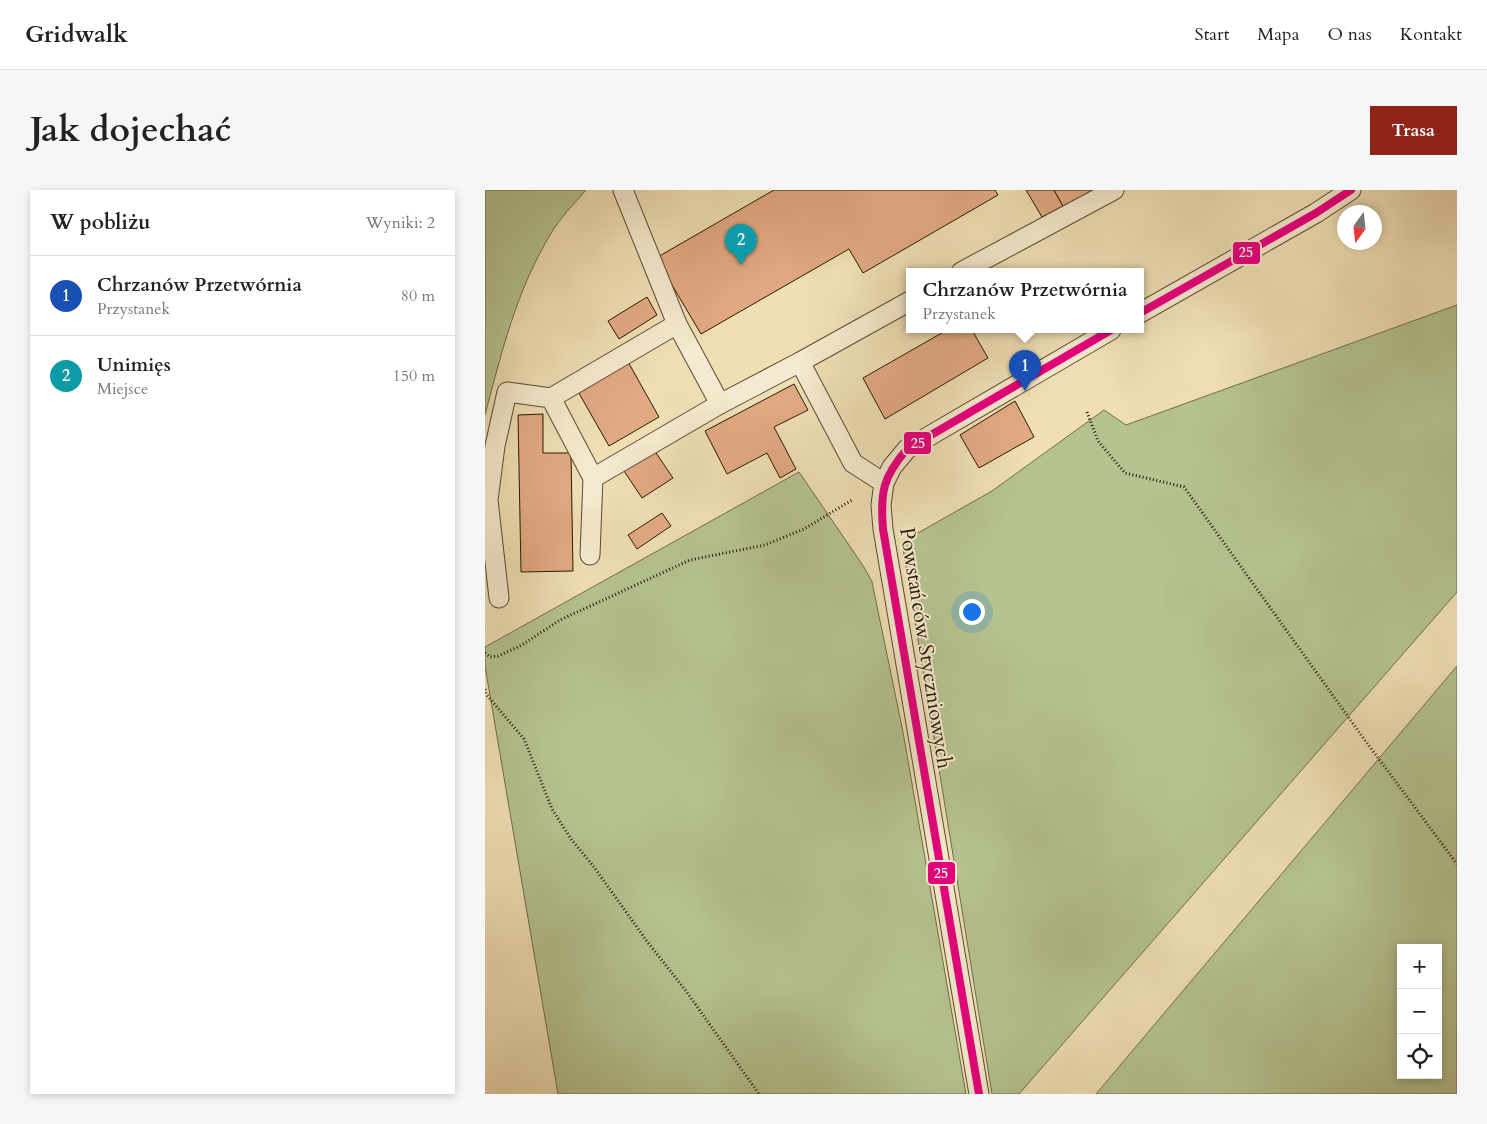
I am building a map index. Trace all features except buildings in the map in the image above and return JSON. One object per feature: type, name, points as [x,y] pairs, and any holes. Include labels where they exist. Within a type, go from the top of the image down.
[{"type":"street","points":[[623,190],[677,324],[720,404]]},
{"type":"street","points":[[968,268],[1092,200],[1114,190]]},
{"type":"street","points":[[1144,312],[1316,213],[1351,190]]},
{"type":"street","points":[[593,478],[720,404],[906,303]]},
{"type":"street","points":[[499,598],[489,500],[495,446],[507,392],[551,398],[677,324]]},
{"type":"street","name":"Powstańców Styczniowych","points":[[979,1094],[897,624],[883,529],[881,505],[884,483],[892,467],[907,450],[1106,333]]},
{"type":"street","points":[[800,362],[853,463],[884,483]]},
{"type":"street","points":[[551,398],[593,478],[590,555]]},
{"type":"path","points":[[1087,412],[1098,440],[1125,473],[1184,487],[1457,864]]},
{"type":"path","points":[[485,653],[490,657],[498,656],[522,645],[560,620],[690,560],[765,545],[804,529],[851,500]]},
{"type":"path","points":[[485,689],[486,694],[524,739],[552,809],[571,840],[594,867],[645,940],[686,991],[759,1094]]},
{"type":"green space","points":[[485,190],[586,190],[554,229],[528,278],[511,322],[485,415]]},
{"type":"green space","points":[[1457,305],[1457,592],[1019,1094],[992,1094],[902,542],[992,491],[1104,410],[1126,425]]},
{"type":"green space","points":[[799,472],[864,567],[872,582],[903,732],[966,1094],[558,1094],[485,666],[485,647]]},
{"type":"green space","points":[[1457,666],[1457,1094],[1096,1094]]},
{"type":"transit line","name":"25","points":[[1144,311],[1316,213],[1351,190]]},
{"type":"transit line","name":"25","points":[[979,1094],[883,529],[883,495],[888,477],[907,449],[1106,333]]},
{"type":"place","name":"Unimięs","points":[[741,265]]},
{"type":"place","name":"Chrzanów Przetwórnia","points":[[1025,391]]}]
